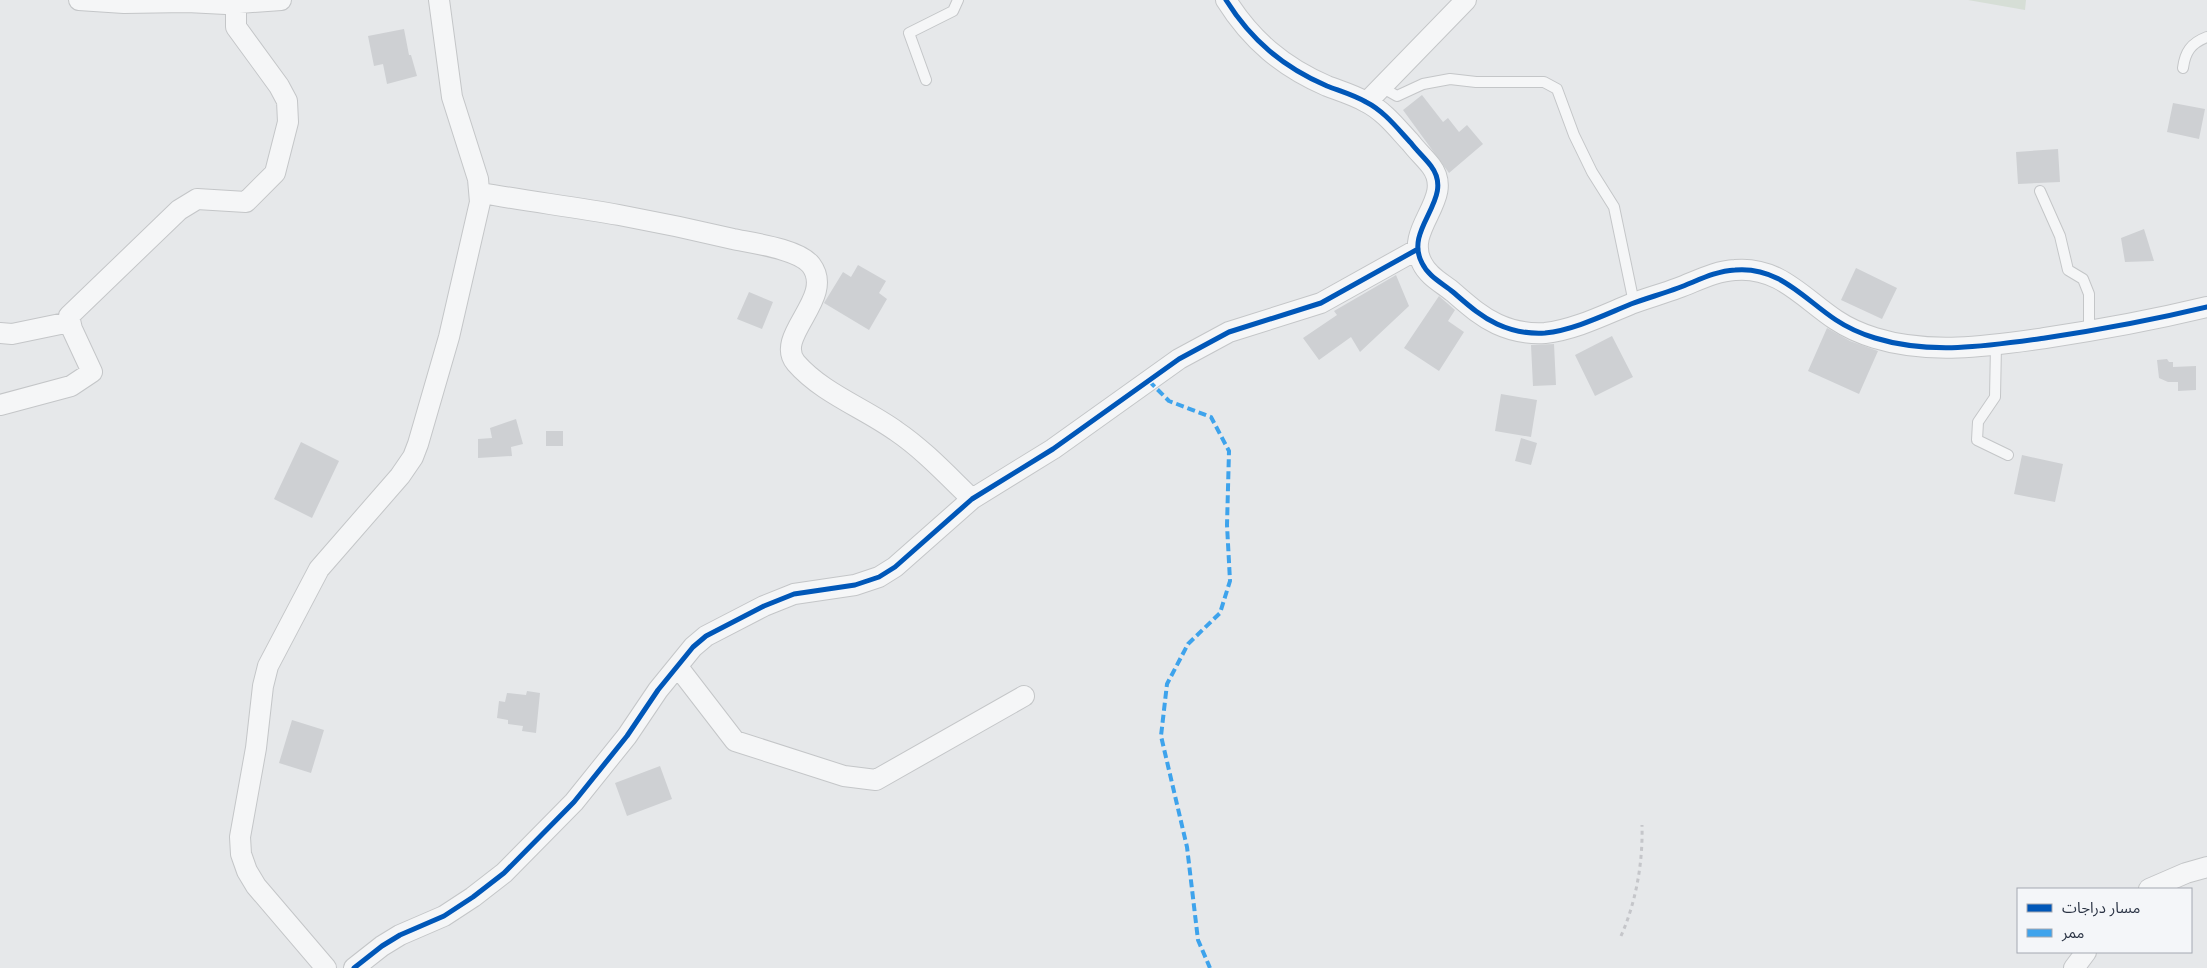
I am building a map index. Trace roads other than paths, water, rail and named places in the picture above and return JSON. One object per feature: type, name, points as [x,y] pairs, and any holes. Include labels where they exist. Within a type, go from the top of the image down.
[{"type":"street","points":[[79,0],[124,3],[236,3],[281,0]]},
{"type":"street","points":[[326,968],[256,886],[247,871],[241,854],[240,837],[256,748],[262,686],[268,666],[319,570],[400,476],[415,451],[437,382],[461,290],[481,193],[452,97],[439,0]]},
{"type":"street","points":[[1226,0],[1244,27],[1260,44],[1278,58],[1324,85],[1367,102],[1396,125],[1431,165],[1438,179],[1437,198],[1423,224],[1418,249],[1422,263],[1437,280],[1483,317],[1514,331],[1547,333],[1713,273],[1739,269],[1753,270],[1770,275],[1789,284],[1836,320],[1859,332],[1894,342],[1946,347],[1996,345],[2089,331],[2207,307]]},
{"type":"street","points":[[1367,102],[1466,0]]},
{"type":"street","points":[[0,405],[71,386],[92,372],[68,316],[179,210],[198,199],[246,202],[276,173],[288,122],[287,101],[236,27],[236,3]]},
{"type":"street","points":[[481,193],[653,221],[769,247],[804,258],[813,269],[815,289],[811,304],[792,339],[791,351],[793,359],[807,373],[836,394],[896,430],[939,465],[972,499]]},
{"type":"street","points":[[354,968],[382,946],[400,935],[444,916],[504,873],[574,802],[627,736],[658,690],[693,647],[706,636],[764,606],[794,594],[855,585],[879,577],[895,567],[972,499],[1045,455],[1191,352],[1229,332],[1321,303],[1418,249]]},
{"type":"street","points":[[0,333],[12,334],[70,322]]},
{"type":"street","points":[[678,666],[735,741],[844,776],[876,780],[1024,696]]},
{"type":"street","points":[[2151,888],[2186,872],[2207,867]]},
{"type":"street","points":[[2074,968],[2085,953]]},
{"type":"lane","points":[[926,80],[908,33],[953,11],[958,0]]},
{"type":"lane","points":[[2183,68],[2189,49],[2195,43],[2207,37]]},
{"type":"lane","points":[[1381,87],[1398,96],[1422,84],[1450,79],[1476,82],[1544,82],[1556,89],[1574,135],[1592,172],[1614,207],[1634,303]]},
{"type":"lane","points":[[2040,191],[2060,236],[2068,270],[2083,279],[2089,294],[2089,331]]},
{"type":"lane","points":[[1996,345],[1995,397],[1978,422],[1977,440],[2008,455]]}]
